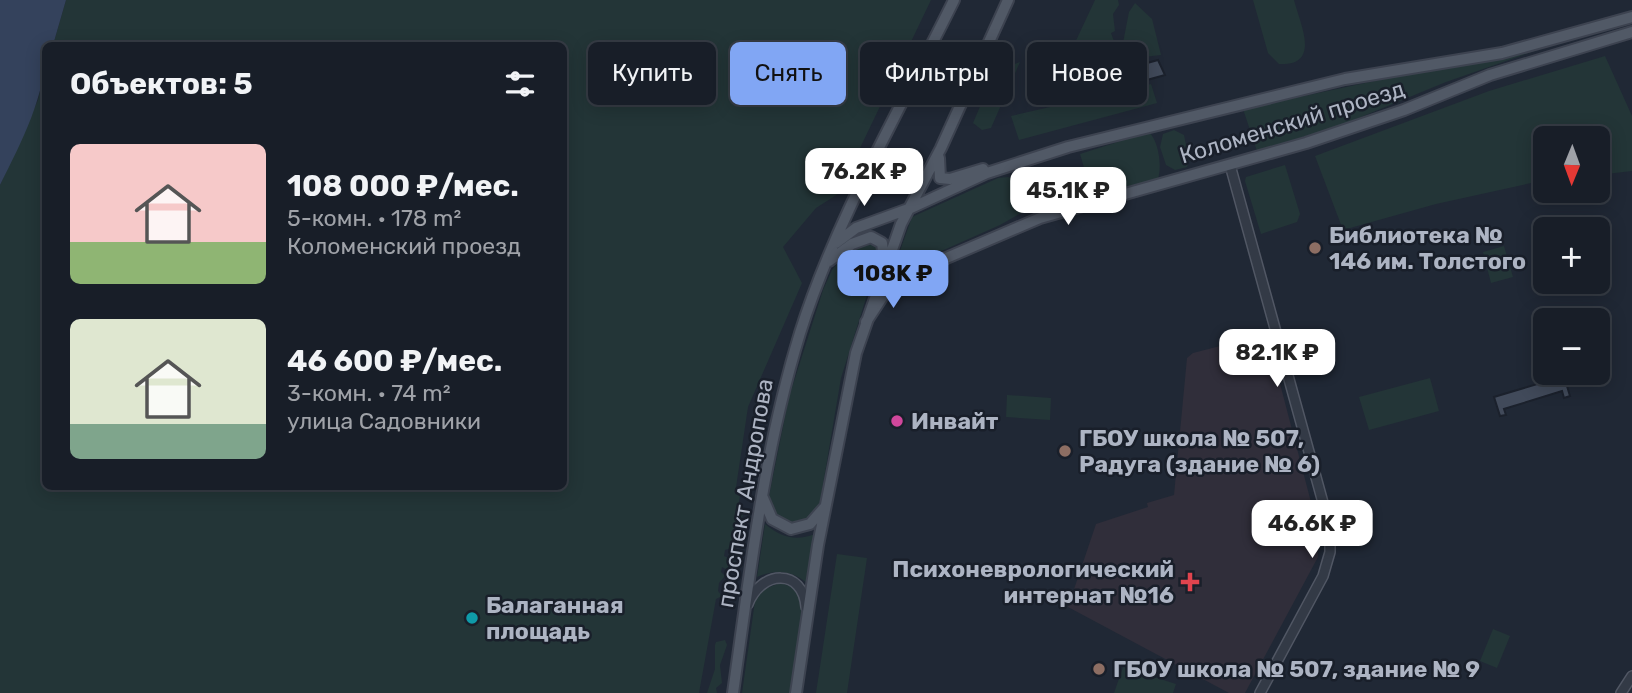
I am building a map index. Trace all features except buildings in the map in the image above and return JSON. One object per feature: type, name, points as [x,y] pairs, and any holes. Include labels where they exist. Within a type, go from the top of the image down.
[{"type":"main road","name":"проспект Андропова","points":[[733,693],[762,492],[783,391],[801,330],[836,243],[954,0]]},
{"type":"main road","points":[[796,693],[848,386],[866,322],[901,224],[941,148],[1008,0]]},
{"type":"main road","name":"Коломенский проезд","points":[[836,243],[856,228],[911,208],[1002,168],[1068,147],[1345,79],[1502,52],[1632,17]]},
{"type":"main road","name":"Коломенский проезд","points":[[866,322],[883,296],[909,274],[1040,218],[1230,164],[1404,110],[1490,75],[1632,32]]},
{"type":"main road","points":[[941,148],[938,168],[940,178],[950,179],[994,165],[1002,168]]},
{"type":"main road","points":[[827,264],[853,243],[874,237],[880,240],[883,248],[883,271]]},
{"type":"main road","points":[[762,492],[770,516],[781,525],[791,528],[810,524],[827,503]]},
{"type":"street","points":[[1541,43],[1545,58]]},
{"type":"street","points":[[1230,164],[1330,528],[1330,552],[1323,576],[1260,693]]},
{"type":"street","points":[[744,616],[755,589],[767,580],[777,578],[791,581],[801,590],[807,619]]},
{"type":"street","points":[[1621,693],[1632,676]]},
{"type":"shaded area","points":[[66,0],[931,0],[911,42],[860,42],[860,105],[881,105],[838,194],[816,208],[783,247],[802,283],[748,407],[735,494],[740,496],[738,507],[744,512],[739,526],[743,535],[742,545],[725,550],[724,556],[735,561],[735,567],[729,571],[722,567],[721,572],[725,576],[719,583],[718,591],[722,596],[716,599],[699,693],[0,693],[0,185],[38,100],[42,84],[42,490],[567,490],[567,42],[54,42]]},
{"type":"shaded area","points":[[1095,0],[1118,0],[1119,5],[1113,14],[1115,31],[1111,33],[1114,42],[1075,42]]},
{"type":"shaded area","points":[[1253,0],[1294,0],[1305,42],[1300,58],[1292,63],[1279,64],[1268,53]]},
{"type":"shaded area","points":[[1135,3],[1152,19],[1161,55],[1147,57],[1147,42],[1123,42],[1129,12]]},
{"type":"shaded area","points":[[1539,46],[1540,49],[1446,82],[1339,126],[1257,151],[1243,109]]},
{"type":"shaded area","points":[[1605,56],[1632,116],[1632,171],[1610,174],[1610,126],[1533,126],[1533,183],[1436,204],[1343,230],[1315,156],[1489,91]]},
{"type":"shaded area","points":[[1020,62],[1013,78],[1013,65]]},
{"type":"shaded area","points":[[1151,84],[1157,103],[1019,140],[1011,116],[1059,105],[1147,105],[1147,85]]},
{"type":"shaded area","points":[[981,105],[1001,105],[991,128],[982,130],[973,123]]},
{"type":"shaded area","points":[[1174,130],[1184,135],[1190,155],[1187,167],[1175,170],[1166,165],[1160,147],[1163,134]]},
{"type":"shaded area","points":[[1149,132],[1159,154],[1158,179],[1092,195],[1080,154]]},
{"type":"shaded area","points":[[1285,165],[1300,214],[1297,222],[1261,234],[1246,177]]},
{"type":"shaded area","points":[[998,178],[1012,179],[1021,213],[892,273],[912,217]]},
{"type":"shaded area","points":[[867,241],[877,244],[880,250],[841,378],[819,508],[808,521],[788,522],[774,513],[768,501],[789,397],[823,290],[832,270],[847,252]]},
{"type":"shaded area","points":[[1504,246],[1513,277],[1491,283],[1483,252]]},
{"type":"shaded area","name":"Психоневрологический интернат №16","points":[[1267,334],[1317,525],[1318,557],[1245,693],[1229,693],[1068,607],[1096,524],[1148,507],[1147,503],[1174,495],[1187,358],[1193,353]]},
{"type":"shaded area","points":[[1430,378],[1439,411],[1369,430],[1359,397]]},
{"type":"shaded area","points":[[1007,395],[1051,398],[1050,420],[1006,417]]},
{"type":"shaded area","points":[[765,524],[789,537],[816,534],[807,583],[795,575],[783,572],[757,577]]},
{"type":"shaded area","points":[[837,554],[867,558],[847,693],[816,693]]},
{"type":"shaded area","points":[[780,583],[795,590],[800,596],[802,607],[801,630],[790,693],[742,693],[755,601],[762,590]]},
{"type":"shaded area","points":[[1493,629],[1510,636],[1497,668],[1480,661]]},
{"type":"shaded area","points":[[725,640],[727,645],[720,665],[722,683],[716,688],[717,693],[707,693],[715,669],[716,642]]},
{"type":"shaded area","points":[[1123,667],[1176,684],[1173,693],[1114,693]]},
{"type":"water","points":[[0,0],[66,0],[54,42],[42,42],[42,83],[31,118],[0,185]]},
{"type":"place","name":"Библиотека № 146 им. Толстого","points":[[1315,248]]},
{"type":"place","name":"Инвайт","points":[[897,421]]},
{"type":"place","name":"ГБОУ школа № 507, Радуга (здание № 6)","points":[[1065,451]]},
{"type":"place","name":"Психоневрологический интернат №16","points":[[1190,582]]},
{"type":"place","name":"Балаганная площадь","points":[[472,618]]},
{"type":"place","name":"ГБОУ школа № 507, здание № 9","points":[[1099,669]]}]
